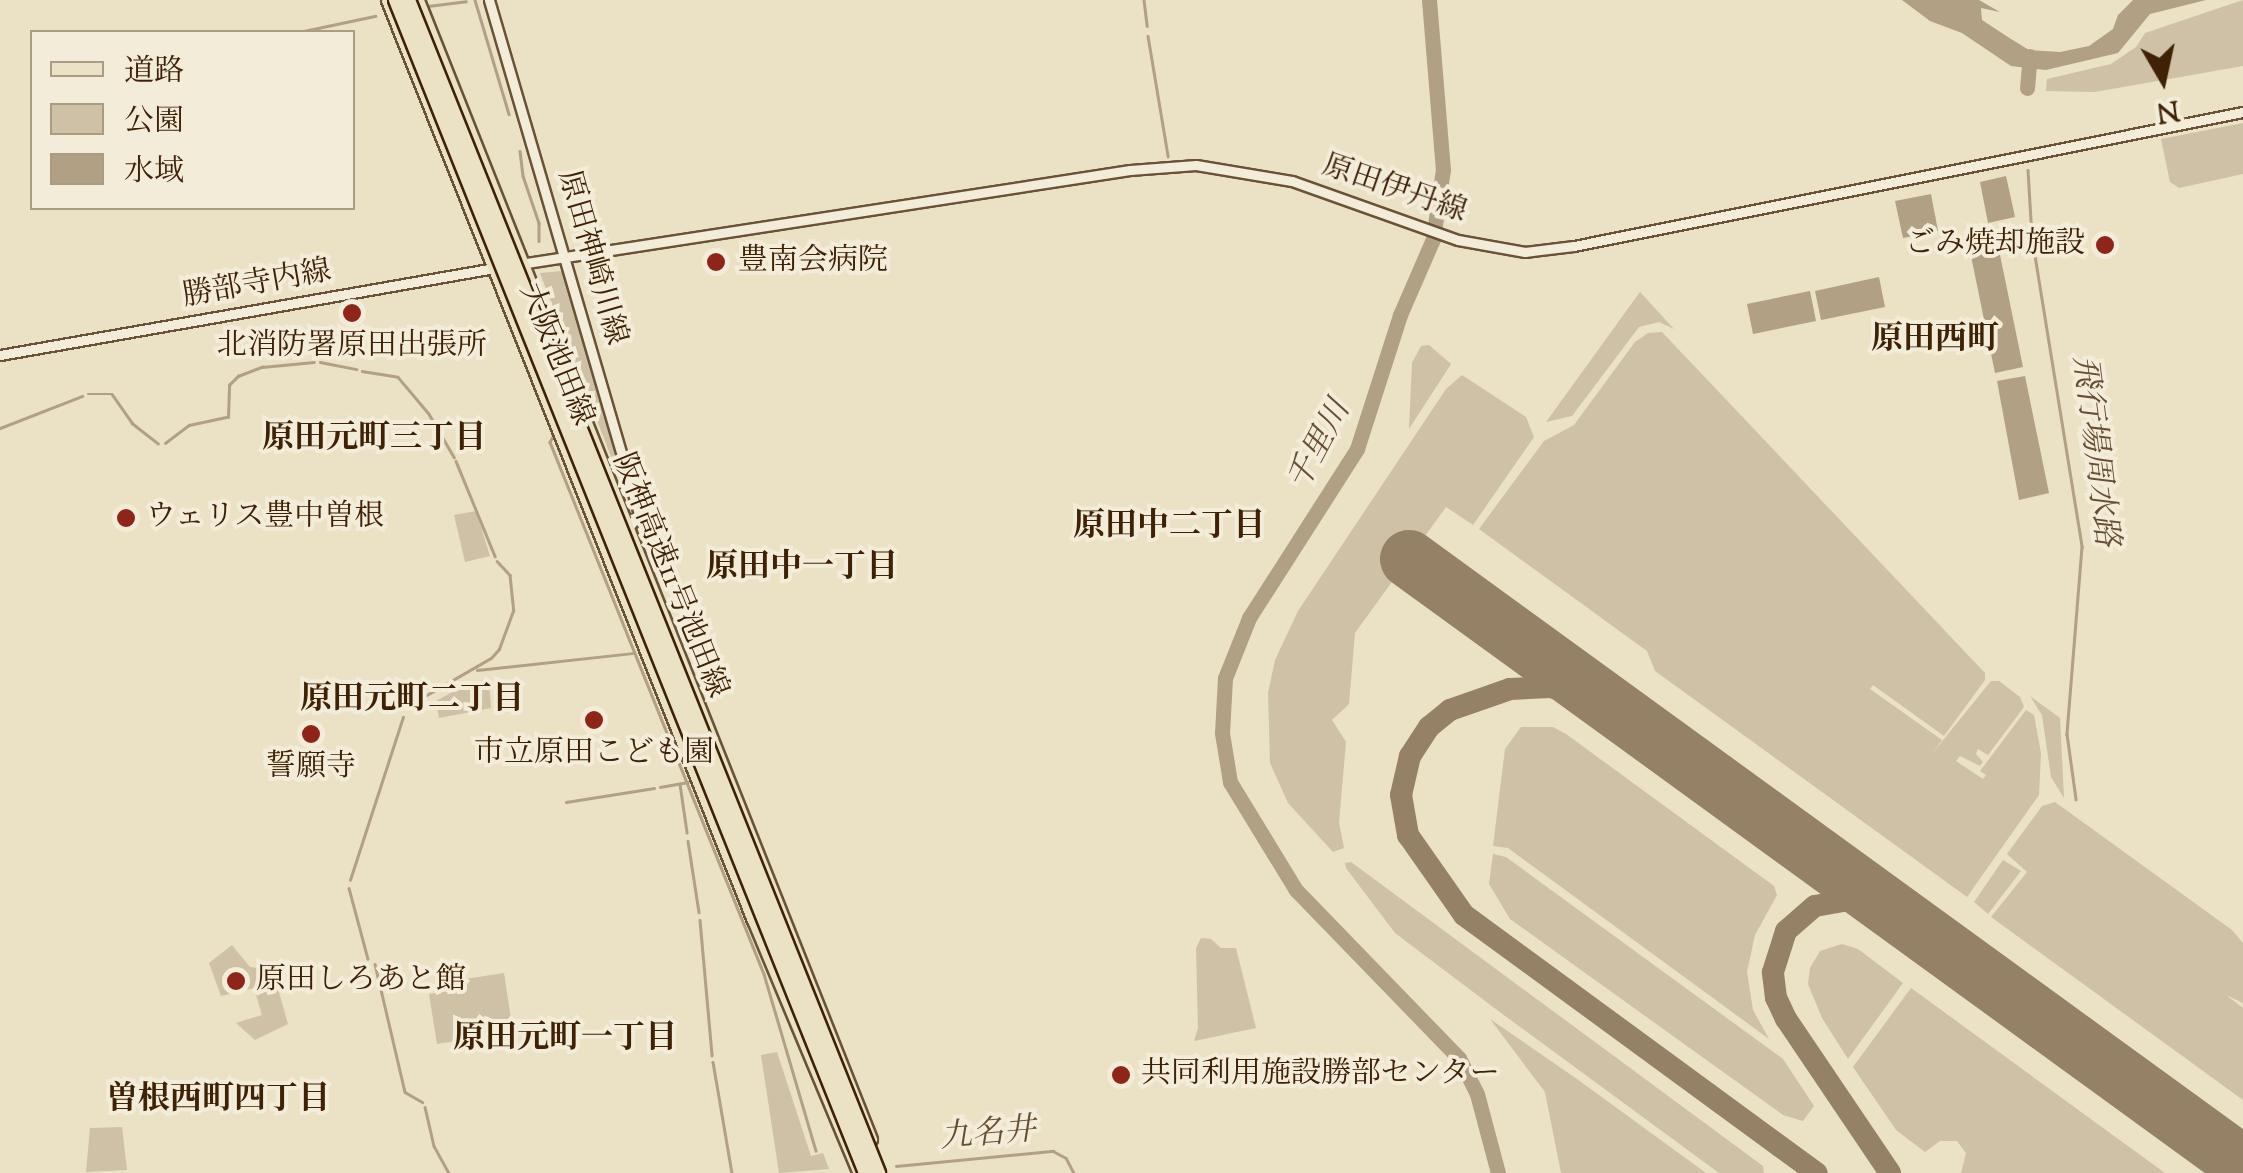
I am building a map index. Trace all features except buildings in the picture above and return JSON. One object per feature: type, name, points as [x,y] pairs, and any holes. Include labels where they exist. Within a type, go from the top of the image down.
[{"type":"highway","name":"阪神高速11号池田線","points":[[396,0],[862,1173]]},
{"type":"highway","name":"阪神高速11号池田線","points":[[408,0],[881,1173]]},
{"type":"main road","name":"大阪池田線","points":[[386,0],[748,909],[862,1173]]},
{"type":"main road","name":"大阪池田線","points":[[418,0],[881,1173]]},
{"type":"street","name":"原田神崎川線","points":[[489,0],[639,514],[629,527]]},
{"type":"street","name":"原田伊丹線","points":[[524,263],[1173,165],[1230,168],[1292,181],[1451,237],[1513,251],[1574,246],[2243,112]]},
{"type":"street","name":"勝部寺内線","points":[[0,355],[524,263]]},
{"type":"green space","points":[[2243,0],[2243,66],[2095,92],[2046,91],[2047,79],[2111,64],[2136,47],[2145,33]]},
{"type":"green space","points":[[2243,123],[2243,174],[2179,188],[2170,182],[2161,139]]},
{"type":"green space","points":[[562,271],[630,497],[627,498],[540,273]]},
{"type":"green space","points":[[1640,292],[1674,329],[1659,322],[1639,327],[1572,416],[1546,422]]},
{"type":"green space","points":[[1662,332],[1985,673],[1985,680],[1944,736],[1873,685],[1870,689],[1942,740],[1931,755],[1991,681],[1999,681],[2020,697],[2024,707],[1988,755],[1978,749],[1976,754],[1983,762],[1980,766],[1960,756],[1956,761],[1983,779],[1986,775],[1980,771],[2026,710],[2034,715],[2041,753],[2039,795],[1967,897],[1655,671],[1647,651],[1479,529],[1544,441],[1574,425],[1635,342],[1648,333]]},
{"type":"green space","points":[[1429,345],[1451,364],[1409,429],[1412,363],[1421,346]]},
{"type":"green space","points":[[1462,375],[1526,417],[1534,437],[1473,525],[1446,507],[1355,633],[1349,704],[1332,720],[1346,742],[1339,822],[1344,848],[1333,852],[1288,803],[1270,763],[1268,693],[1275,660],[1298,611],[1446,389]]},
{"type":"green space","points":[[476,511],[490,556],[465,562],[454,515]]},
{"type":"green space","points":[[489,679],[491,708],[439,718],[436,701],[469,683]]},
{"type":"green space","points":[[2030,696],[2060,718],[2064,798],[2051,777],[2042,715]]},
{"type":"green space","points":[[1521,727],[1553,727],[1566,734],[1774,886],[1777,895],[1755,935],[1747,972],[1753,1010],[1769,1039],[1508,848],[1493,846],[1505,749]]},
{"type":"green space","points":[[2055,802],[2232,930],[2243,943],[2243,1003],[2226,995],[2243,1008],[2243,1100],[1991,917],[2027,872],[2007,854],[2042,806]]},
{"type":"green space","points":[[1493,854],[1506,857],[1783,1059],[1814,1106],[1803,1121],[1783,1115],[1510,919],[1489,884]]},
{"type":"green space","points":[[2003,860],[2021,871],[1988,914],[1974,902]]},
{"type":"green space","points":[[1351,862],[1763,1166],[1764,1173],[1719,1173],[1497,1010],[1395,933],[1346,868],[1345,863]]},
{"type":"green space","points":[[1201,938],[1211,939],[1221,948],[1236,948],[1256,1028],[1194,1041],[1198,1028],[1196,948]]},
{"type":"green space","points":[[1842,944],[1858,949],[1903,983],[1848,1059],[1822,1018],[1808,984],[1810,968],[1820,951]]},
{"type":"green space","points":[[232,945],[250,967],[264,969],[278,989],[288,1024],[255,1040],[236,1023],[262,1015],[254,988],[221,996],[209,963]]},
{"type":"green space","points":[[504,973],[513,1032],[437,1044],[429,994],[454,990],[453,981]]},
{"type":"green space","points":[[1911,988],[2165,1173],[1961,1173],[1966,1153],[1957,1141],[1940,1141],[1925,1152],[1896,1130],[1853,1067]]},
{"type":"green space","points":[[1490,1019],[1706,1173],[1561,1173],[1545,1092]]},
{"type":"green space","points":[[777,1052],[811,1156],[823,1153],[829,1169],[779,1173],[761,1055]]},
{"type":"green space","points":[[122,1127],[127,1170],[86,1172],[90,1128]]},
{"type":"water","points":[[1902,0],[1979,0],[2000,12],[1981,8],[1982,20],[2011,39],[2029,50],[2060,52],[2089,46],[2113,29],[2118,15],[2133,0],[2206,0],[2150,14],[2118,53],[2046,70],[2011,66],[1962,33],[1930,21]]},
{"type":"water","points":[[2006,176],[2015,217],[1988,223],[1980,182]]},
{"type":"water","points":[[1931,194],[1938,231],[1903,238],[1895,201]]},
{"type":"water","points":[[1999,250],[2023,367],[1995,373],[1971,256]]},
{"type":"water","points":[[1879,277],[1885,307],[1821,320],[1815,291]]},
{"type":"water","points":[[1810,291],[1816,321],[1753,334],[1747,304]]},
{"type":"water","points":[[2025,376],[2049,493],[2019,500],[1997,381]]},
{"type":"waterway","points":[[475,0],[509,114]]},
{"type":"waterway","points":[[1144,0],[1147,26]]},
{"type":"waterway","name":"千里川","points":[[1429,0],[1443,169],[1433,239],[1400,315],[1357,449],[1249,618],[1225,678],[1222,733],[1230,782],[1296,890],[1459,1058],[1477,1094],[1498,1173]]},
{"type":"waterway","points":[[428,6],[466,1]]},
{"type":"waterway","points":[[308,30],[375,16]]},
{"type":"waterway","points":[[1148,36],[1168,156]]},
{"type":"waterway","name":"飛行場周水路","points":[[2027,88],[2030,56]]},
{"type":"waterway","points":[[520,151],[523,176],[539,223],[539,241]]},
{"type":"waterway","name":"飛行場周水路","points":[[2028,170],[2032,237],[2082,547],[2067,734],[2076,799]]},
{"type":"waterway","name":"九名井","points":[[165,443],[189,425],[228,417],[229,385],[238,376],[262,367],[314,362]]},
{"type":"waterway","name":"九名井","points":[[320,362],[356,369]]},
{"type":"waterway","name":"九名井","points":[[362,371],[398,377],[429,414],[454,457]]},
{"type":"waterway","name":"九名井","points":[[88,394],[112,394],[132,423],[158,443]]},
{"type":"waterway","name":"九名井","points":[[0,428],[82,396]]},
{"type":"waterway","points":[[553,437],[550,442],[764,974],[816,1151]]},
{"type":"waterway","name":"九名井","points":[[456,461],[495,556]]},
{"type":"waterway","name":"九名井","points":[[497,561],[510,575],[514,611]]},
{"type":"waterway","name":"九名井","points":[[411,704],[491,658],[499,649],[513,611]]},
{"type":"waterway","points":[[477,670],[634,653]]},
{"type":"waterway","name":"九名井","points":[[350,880],[403,717]]},
{"type":"waterway","points":[[660,787],[688,782]]},
{"type":"waterway","points":[[680,784],[687,832]]},
{"type":"waterway","points":[[566,802],[654,788]]},
{"type":"waterway","points":[[688,841],[699,912]]},
{"type":"waterway","name":"九名井","points":[[349,888],[368,959]]},
{"type":"waterway","points":[[700,920],[712,1055]]},
{"type":"waterway","name":"九名井","points":[[375,964],[405,1092],[422,1102]]},
{"type":"waterway","points":[[713,1062],[732,1173]]},
{"type":"waterway","name":"九名井","points":[[425,1107],[434,1146],[449,1173]]},
{"type":"waterway","name":"九名井","points":[[896,1166],[1053,1151],[1066,1158],[1074,1173]]},
{"type":"taxiway","points":[[1626,717],[1583,694],[1550,687],[1510,689],[1450,710],[1429,727],[1410,756],[1401,795],[1408,835],[1464,915],[1817,1173]]},
{"type":"taxiway","points":[[1890,1173],[1786,1019],[1776,998],[1773,972],[1786,931],[1815,906],[1860,898],[1894,912]]},
{"type":"runway","points":[[1409,559],[2243,1165]]},
{"type":"place","name":"ごみ焼却施設","points":[[2105,245]]},
{"type":"place","name":"豊南会病院","points":[[716,262]]},
{"type":"place","name":"北消防署原田出張所","points":[[352,313]]},
{"type":"place","name":"ウェリス豊中曽根","points":[[126,518]]},
{"type":"place","name":"市立原田こども園","points":[[594,720]]},
{"type":"place","name":"誓願寺","points":[[311,734]]},
{"type":"place","name":"原田しろあと館","points":[[236,981]]},
{"type":"place","name":"共同利用施設勝部センター","points":[[1121,1075]]},
{"type":"district","name":"原田西町","points":[[1935,340]]},
{"type":"district","name":"原田元町三丁目","points":[[374,439]]},
{"type":"district","name":"原田中二丁目","points":[[1169,527]]},
{"type":"district","name":"原田中一丁目","points":[[802,568]]},
{"type":"district","name":"原田元町二丁目","points":[[412,700]]},
{"type":"district","name":"原田元町一丁目","points":[[565,1039]]},
{"type":"district","name":"曽根西町四丁目","points":[[218,1100]]}]
